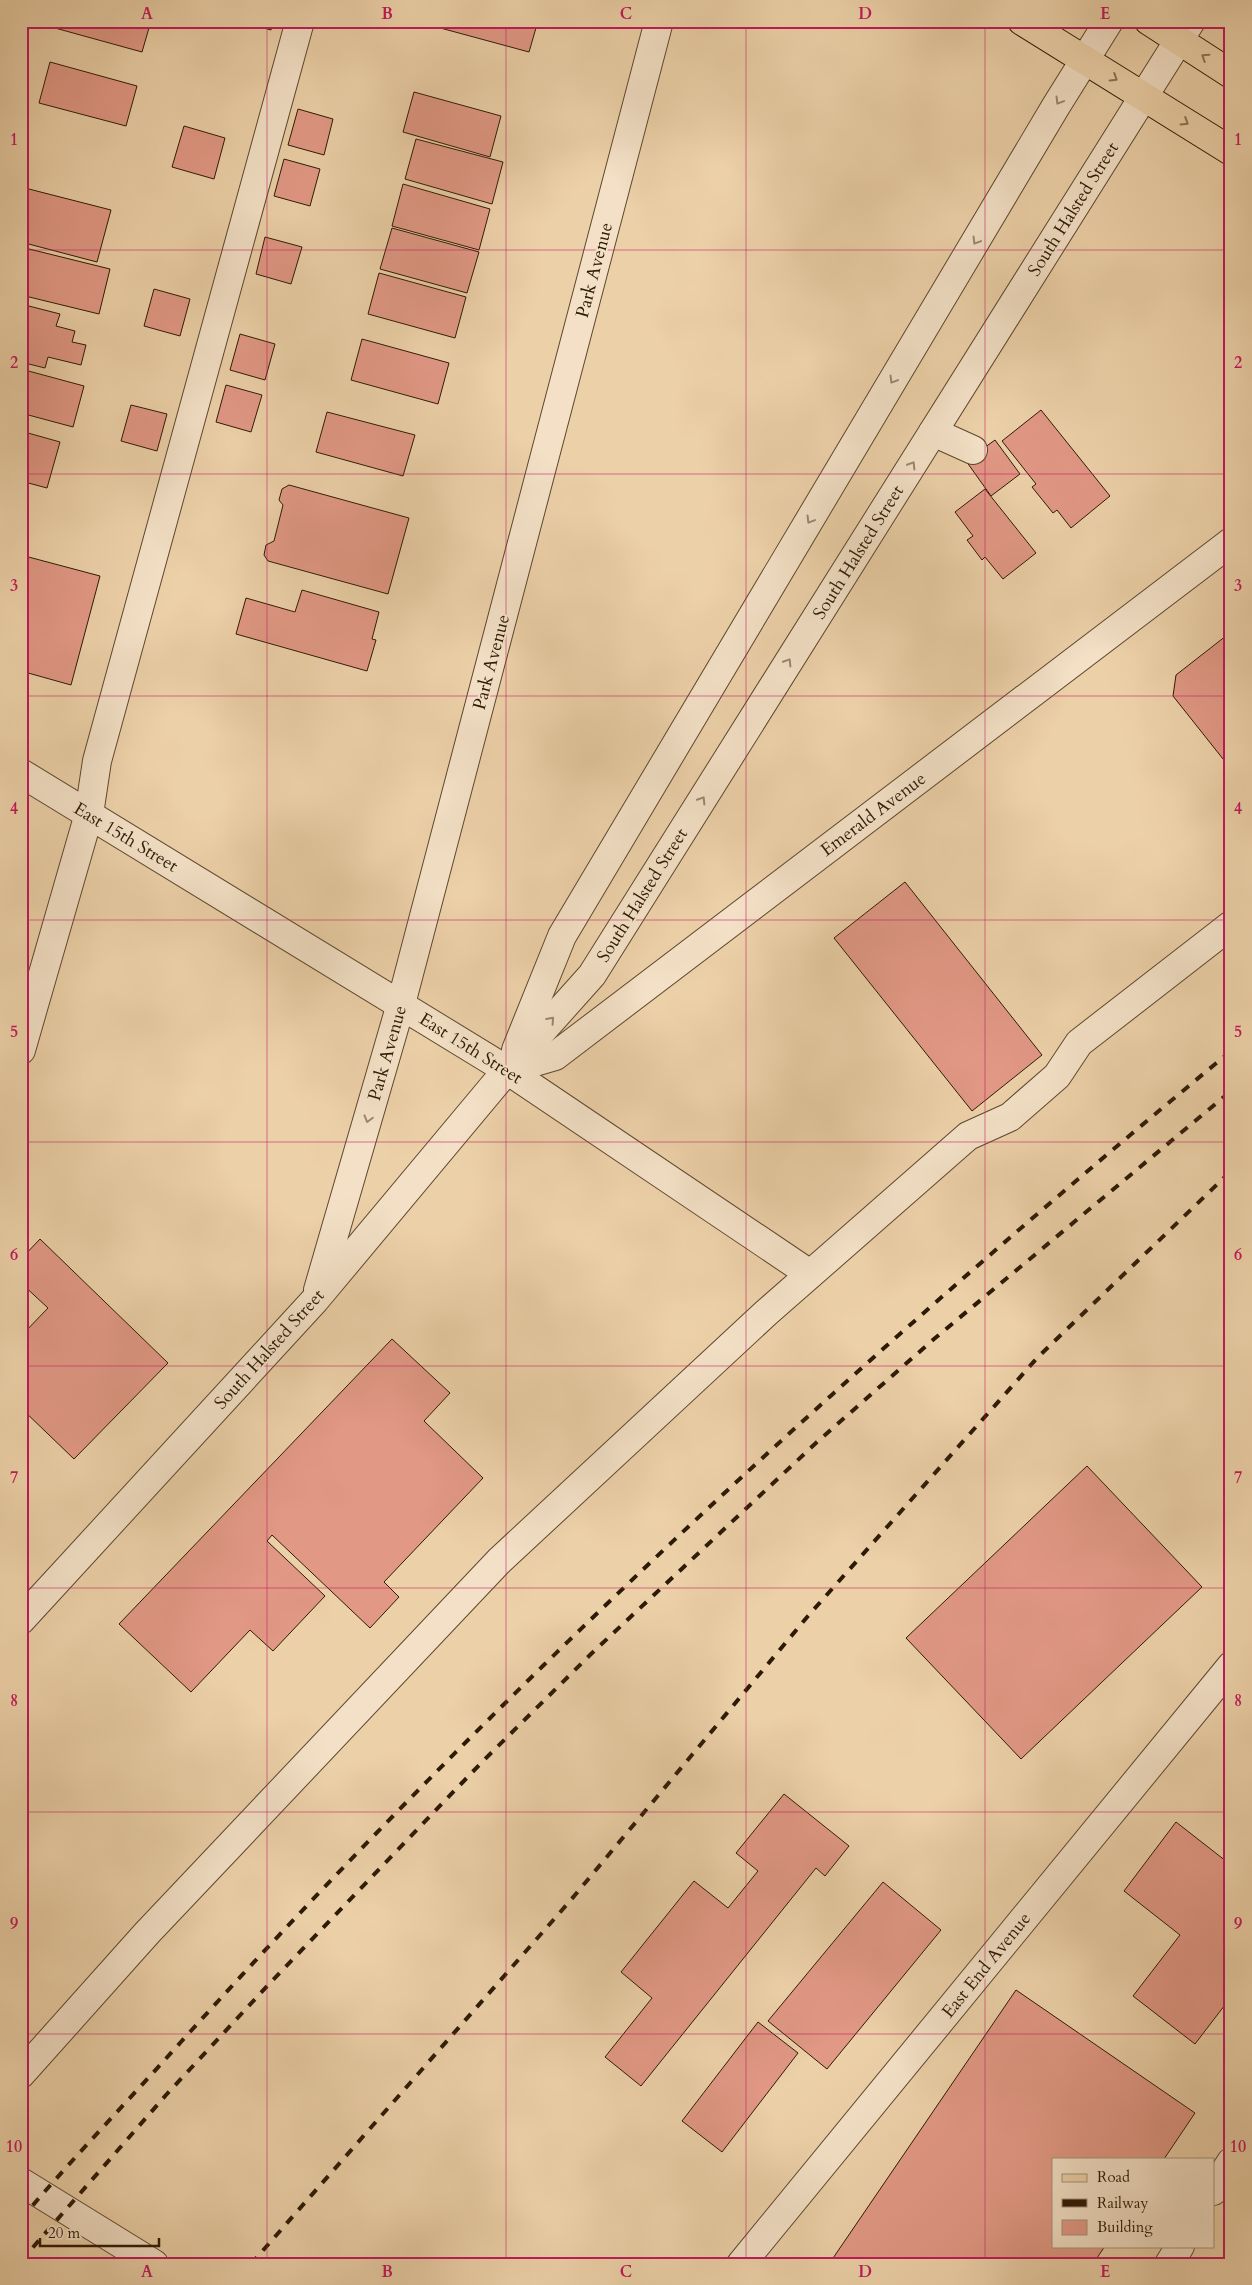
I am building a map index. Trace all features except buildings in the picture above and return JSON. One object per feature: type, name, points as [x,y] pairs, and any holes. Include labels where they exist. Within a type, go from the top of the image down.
[{"type":"main road","points":[[1022,21],[1231,151]]},
{"type":"main road","points":[[1148,21],[1185,31],[1231,74]]},
{"type":"street","points":[[21,1050],[89,814],[97,761],[300,21]]},
{"type":"street","name":"Park Avenue","points":[[315,1300],[401,1004],[659,21]]},
{"type":"street","name":"South Halsted Street","points":[[507,1070],[562,936],[1084,59],[1109,21]]},
{"type":"street","name":"South Halsted Street","points":[[21,1620],[315,1300],[507,1070],[592,975],[1185,31]]},
{"type":"street","points":[[933,432],[974,450]]},
{"type":"street","name":"Emerald Avenue","points":[[507,1070],[555,1056],[1231,542]]},
{"type":"street","name":"East 15th Street","points":[[21,773],[507,1070],[810,1274]]},
{"type":"street","points":[[21,2074],[147,1933],[499,1561],[810,1274],[968,1136],[1010,1117],[1057,1076],[1079,1043],[1231,925]]},
{"type":"street","name":"East End Avenue","points":[[741,2264],[1231,1666]]},
{"type":"street","points":[[1214,2189],[1231,2162]]},
{"type":"street","points":[[21,2182],[154,2264]]},
{"type":"street","points":[[1169,2264],[1179,2248]]},
{"type":"railway","points":[[21,2219],[303,1910],[428,1780],[556,1653],[820,1405],[955,1285],[1231,1051]]},
{"type":"railway","points":[[21,2261],[166,2095],[270,1983],[483,1761],[591,1654],[817,1442],[934,1339],[1231,1091]]},
{"type":"railway","points":[[251,2264],[570,1901],[808,1616],[1038,1357],[1231,1171]]}]
